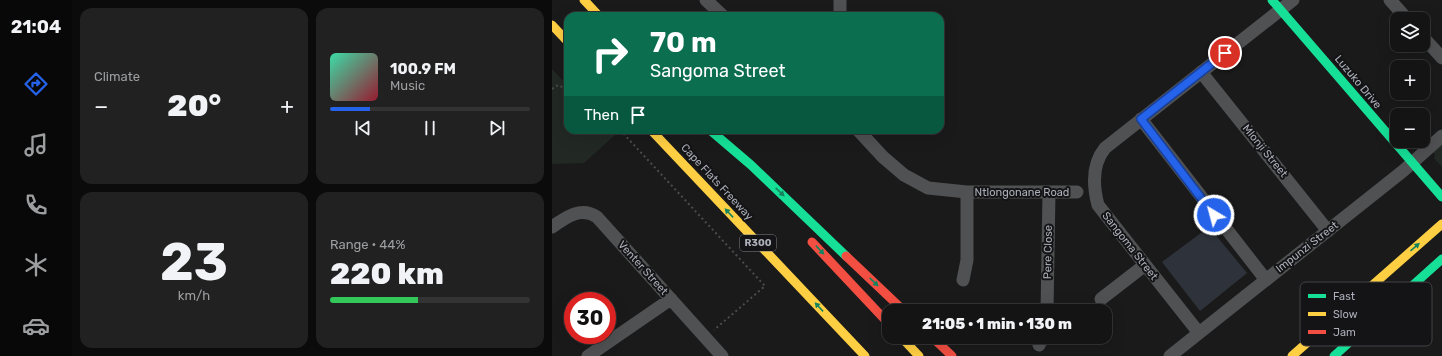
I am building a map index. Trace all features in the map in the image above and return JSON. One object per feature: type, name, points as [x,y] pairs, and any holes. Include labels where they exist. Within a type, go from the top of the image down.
[{"type":"main road","points":[[584,0],[595,12]]},
{"type":"main road","name":"Luzuko Drive","points":[[1276,5],[1442,197]]},
{"type":"main road","points":[[552,25],[564,38]]},
{"type":"main road","name":"Cape Flats Freeway","points":[[655,134],[865,356]]},
{"type":"main road","points":[[712,134],[766,193]]},
{"type":"main road","points":[[713,134],[751,165],[897,304]]},
{"type":"main road","points":[[1376,282],[1442,224]]},
{"type":"main road","points":[[804,233],[882,317]]},
{"type":"main road","points":[[1416,282],[1442,259]]},
{"type":"main road","points":[[831,320],[859,356]]},
{"type":"main road","points":[[908,344],[919,356]]},
{"type":"main road","points":[[939,344],[952,356]]},
{"type":"main road","points":[[1292,356],[1303,346]]},
{"type":"main road","points":[[1334,356],[1345,346]]},
{"type":"street","points":[[706,0],[719,12]]},
{"type":"street","points":[[840,0],[840,12]]},
{"type":"street","name":"Sangoma Street","points":[[1199,333],[1098,205],[1095,194],[1097,161],[1099,155],[1105,148],[1201,72],[1276,5],[1293,0]]},
{"type":"street","points":[[1390,0],[1401,12]]},
{"type":"street","points":[[1430,45],[1442,58]]},
{"type":"street","name":"Mlonji Street","points":[[1201,72],[1328,231]]},
{"type":"street","points":[[1141,119],[1266,280]]},
{"type":"street","name":"Ntlongonane Road","points":[[862,134],[884,157],[916,183],[938,190],[967,192],[1077,192]]},
{"type":"street","name":"Impunzi Street","points":[[1170,356],[1328,231],[1412,163],[1442,136]]},
{"type":"street","name":"Ntlongonane Road","points":[[963,280],[967,260],[967,192]]},
{"type":"street","name":"Pere Close","points":[[1047,304],[1049,192]]},
{"type":"street","name":"Venter Street","points":[[552,227],[577,212],[592,214],[722,356]]},
{"type":"street","points":[[1101,299],[1145,265]]},
{"type":"street","points":[[588,356],[671,299]]},
{"type":"path","points":[[552,89],[558,85],[564,88]]},
{"type":"path","points":[[624,134],[765,286],[706,338]]},
{"type":"shaded area","points":[[552,69],[564,82],[564,134],[615,135],[584,163],[552,164]]},
{"type":"shaded area","points":[[1442,143],[1442,167],[1434,158],[1435,155],[1432,151]]},
{"type":"shaded area","points":[[1209,227],[1247,273],[1200,311],[1162,262]]},
{"type":"traffic: fast","points":[[1272,0],[1442,197]]},
{"type":"traffic: fast","points":[[715,134],[751,165],[846,256]]},
{"type":"traffic: fast","points":[[1416,282],[1442,259]]},
{"type":"traffic: fast","points":[[1334,356],[1345,346]]},
{"type":"traffic: slow","points":[[584,0],[595,12]]},
{"type":"traffic: slow","points":[[552,25],[564,38]]},
{"type":"traffic: slow","points":[[655,134],[865,356]]},
{"type":"traffic: slow","points":[[1376,282],[1442,224]]},
{"type":"traffic: slow","points":[[908,344],[919,356]]},
{"type":"traffic: slow","points":[[1292,356],[1303,346]]},
{"type":"traffic: jam","points":[[812,242],[882,317]]},
{"type":"traffic: jam","points":[[846,256],[897,304]]},
{"type":"traffic: jam","points":[[939,344],[952,356]]},
{"type":"route","points":[[1214,215],[1141,119],[1225,53]]}]
